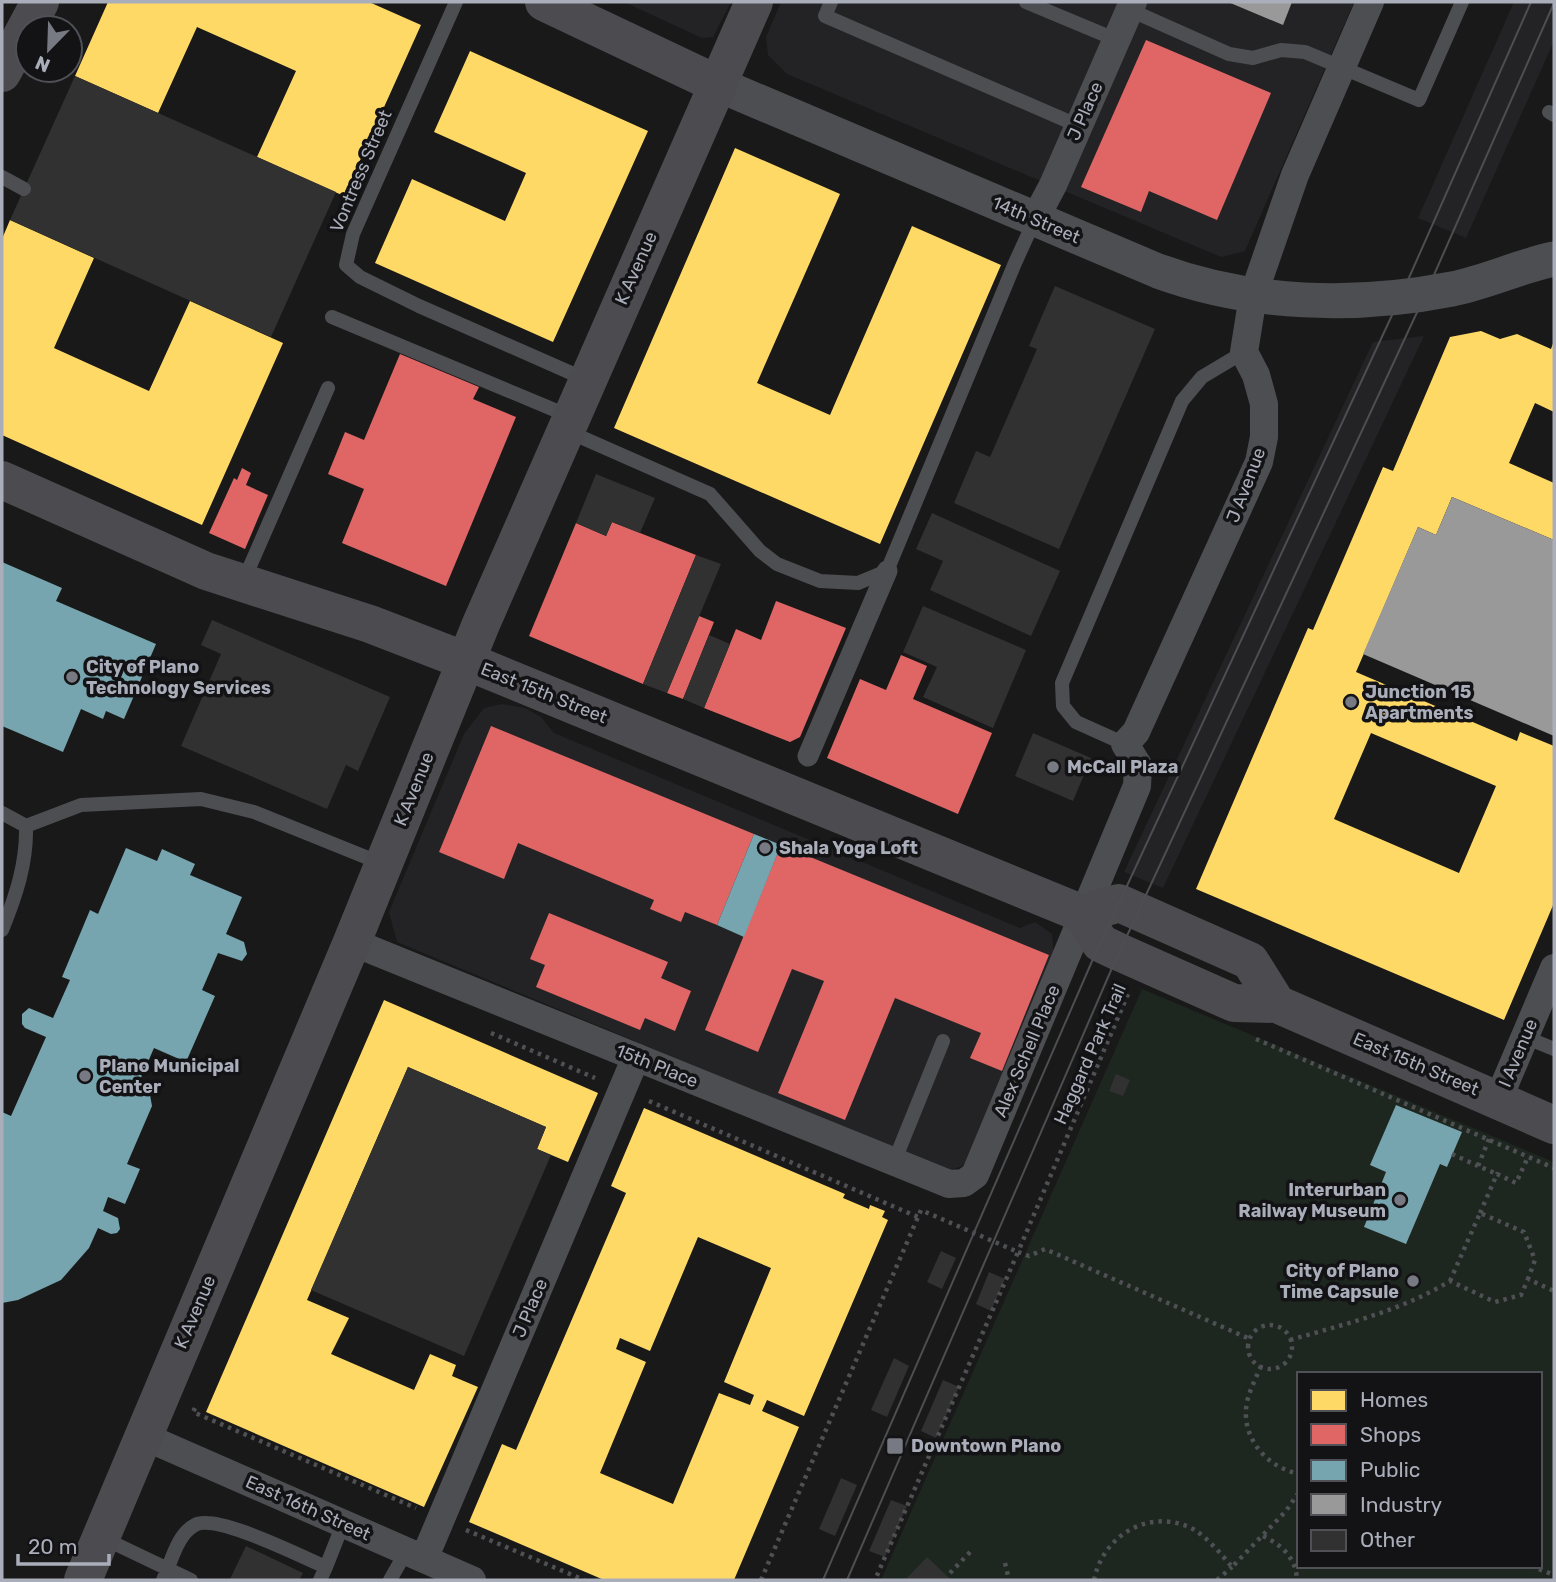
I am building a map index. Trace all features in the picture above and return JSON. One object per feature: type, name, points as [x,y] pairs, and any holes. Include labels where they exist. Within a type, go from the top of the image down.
[{"type":"main road","points":[[6,55],[40,2]]},
{"type":"main road","name":"14th Street","points":[[544,2],[597,20],[717,84]]},
{"type":"main road","name":"K Avenue","points":[[83,1580],[352,942],[466,661],[754,2]]},
{"type":"main road","name":"East 15th Street","points":[[2,480],[206,571],[370,624],[466,661],[1083,914],[1119,903],[1251,961],[1277,1004],[1554,1125]]},
{"type":"street","points":[[1244,352],[1253,296],[1295,175],[1370,2]]},
{"type":"street","name":"J Place","points":[[1035,219],[1132,6]]},
{"type":"street","name":"14th Street","points":[[717,84],[1194,284],[1253,296],[1344,301],[1400,298],[1455,289],[1554,259]]},
{"type":"street","name":"J Avenue","points":[[1125,744],[1136,732],[1259,462],[1264,437],[1264,404],[1256,375],[1244,352]]},
{"type":"street","points":[[808,756],[887,571]]},
{"type":"street","points":[[1083,914],[1137,786],[1139,765],[1125,744]]},
{"type":"street","name":"Alex Schell Place","points":[[964,1183],[975,1175],[1083,914]]},
{"type":"street","name":"15th Place","points":[[352,942],[949,1184],[964,1183]]},
{"type":"street","name":"I Avenue","points":[[1498,1100],[1554,968]]},
{"type":"street","name":"J Place","points":[[415,1556],[441,1519],[636,1057]]},
{"type":"street","name":"East 16th Street","points":[[143,1436],[472,1580]]},
{"type":"lane","name":"Vontress Street","points":[[456,2],[353,234],[346,265],[360,277],[419,306],[587,380]]},
{"type":"lane","points":[[831,2],[825,16],[1079,126]]},
{"type":"lane","points":[[1026,2],[1116,40]]},
{"type":"lane","points":[[1132,6],[1229,54],[1253,58],[1282,50],[1295,50],[1342,66],[1419,100],[1462,2]]},
{"type":"lane","points":[[2,177],[24,189]]},
{"type":"lane","points":[[332,317],[568,423],[710,495],[760,551],[777,564],[820,581],[858,583],[887,571],[1035,219]]},
{"type":"lane","points":[[1125,744],[1076,722],[1063,706],[1062,683],[1182,401],[1202,377],[1244,352]]},
{"type":"lane","points":[[243,583],[328,388]]},
{"type":"lane","points":[[2,813],[26,826],[81,805],[201,799],[254,812],[384,865]]},
{"type":"lane","points":[[2,930],[5,911],[16,897],[27,850],[26,826]]},
{"type":"lane","points":[[1525,1037],[1554,1049]]},
{"type":"lane","points":[[894,1162],[943,1041]]},
{"type":"lane","points":[[166,1575],[183,1536],[196,1524],[212,1522],[229,1526],[323,1574],[343,1524]]},
{"type":"lane","points":[[101,1537],[166,1575],[191,1580]]},
{"type":"lane","points":[[390,1580],[415,1556]]},
{"type":"path","name":"Haggard Park Trail","points":[[875,1580],[1128,993],[1135,985]]},
{"type":"path","points":[[480,1028],[606,1082]]},
{"type":"path","points":[[1249,1036],[1554,1168]]},
{"type":"path","points":[[639,1097],[918,1217]]},
{"type":"path","points":[[1478,1166],[1489,1139]]},
{"type":"path","points":[[1452,1154],[1516,1183],[1528,1157]]},
{"type":"path","points":[[1290,1340],[1380,1314],[1424,1297],[1450,1281],[1497,1174]]},
{"type":"path","points":[[761,1580],[921,1210],[1029,1256],[1045,1249],[1250,1339]]},
{"type":"path","points":[[1450,1281],[1494,1302],[1521,1295],[1535,1260],[1524,1232],[1480,1213]]},
{"type":"path","points":[[1528,1279],[1554,1291]]},
{"type":"path","points":[[1270,1324],[1286,1331],[1290,1340],[1293,1349],[1285,1364],[1269,1369],[1254,1361],[1247,1346],[1253,1332],[1270,1324]]},
{"type":"path","points":[[1261,1366],[1247,1402],[1246,1414],[1250,1431],[1263,1456],[1275,1466],[1297,1473]]},
{"type":"path","points":[[198,1399],[193,1412],[584,1580]]},
{"type":"path","points":[[1217,1580],[1263,1536],[1297,1495]]},
{"type":"path","points":[[1094,1580],[1101,1557],[1109,1545],[1132,1528],[1161,1520],[1195,1530],[1221,1553],[1232,1567]]},
{"type":"path","points":[[1263,1536],[1285,1550],[1294,1562],[1297,1580]]},
{"type":"path","points":[[950,1573],[973,1549]]},
{"type":"path","points":[[1005,1563],[1009,1580]]},
{"type":"path","points":[[1536,1568],[1554,1575]]},
{"type":"shaded area","points":[[624,2],[731,2],[713,37],[702,38]]},
{"type":"shaded area","points":[[781,2],[1354,2],[1245,251],[1221,257],[787,74],[768,55],[766,37]]},
{"type":"shaded area","points":[[1514,2],[1554,2],[1554,41],[1466,238],[1418,218]]},
{"type":"shaded area","points":[[1424,336],[1163,888],[1124,872],[1373,342]]},
{"type":"shaded area","points":[[502,704],[525,708],[541,717],[554,733],[1020,928],[1035,922],[1052,934],[1054,955],[971,1158],[962,1166],[947,1171],[397,942],[389,912],[464,734],[484,708]]},
{"type":"shaded area","points":[[1142,989],[1554,1162],[1554,1580],[881,1580]]},
{"type":"building: Homes","points":[[108,2],[369,2],[421,25],[344,196],[257,157],[296,71],[197,27],[158,113],[84,80],[84,56]]},
{"type":"building: Homes","points":[[470,51],[648,131],[553,342],[375,263],[412,179],[505,221],[526,173],[434,132]]},
{"type":"building: Homes","points":[[735,148],[840,194],[757,383],[830,415],[912,226],[1001,265],[880,544],[614,428]]},
{"type":"building: Homes","points":[[10,220],[94,258],[54,348],[149,391],[190,301],[283,343],[202,525],[2,435],[2,239]]},
{"type":"building: Homes","name":"Junction 15 Apartments","points":[[1481,331],[1500,339],[1517,334],[1551,349],[1554,341],[1554,412],[1535,403],[1509,463],[1554,483],[1554,540],[1452,497],[1436,535],[1418,527],[1356,672],[1517,741],[1520,732],[1554,746],[1554,903],[1504,1020],[1196,889],[1308,628],[1313,630],[1383,467],[1393,471],[1450,337]],"holes":[[[1371,733],[1496,786],[1459,873],[1334,819]]]},
{"type":"building: Homes","points":[[384,1000],[598,1093],[568,1162],[537,1149],[546,1127],[408,1067],[307,1300],[349,1318],[331,1354],[414,1390],[430,1354],[456,1365],[452,1376],[478,1387],[424,1507],[206,1412]]},
{"type":"building: Homes","points":[[644,1108],[845,1194],[843,1198],[869,1209],[870,1205],[885,1211],[882,1217],[888,1220],[804,1416],[767,1400],[762,1411],[799,1427],[734,1580],[604,1580],[469,1522],[502,1444],[516,1450],[626,1193],[611,1186]],"holes":[[[698,1237],[771,1268],[724,1382],[754,1395],[750,1405],[719,1393],[673,1504],[600,1473],[646,1362],[616,1349],[620,1338],[650,1351]]]},
{"type":"building: Shops","points":[[1146,40],[1271,93],[1217,220],[1149,191],[1141,212],[1081,187]]},
{"type":"building: Shops","points":[[400,354],[479,387],[473,399],[516,417],[446,586],[342,543],[364,489],[328,474],[345,432],[364,440]]},
{"type":"building: Shops","points":[[242,468],[251,473],[246,485],[268,495],[245,549],[209,533],[234,478],[237,480]]},
{"type":"building: Shops","points":[[612,522],[696,555],[643,684],[529,636],[576,523],[606,536]]},
{"type":"building: Shops","points":[[776,601],[846,628],[800,737],[790,742],[704,708],[736,629],[761,640]]},
{"type":"building: Shops","points":[[699,616],[714,622],[683,699],[667,693]]},
{"type":"building: Shops","points":[[901,655],[927,666],[913,699],[992,733],[958,814],[827,758],[860,679],[886,690]]},
{"type":"building: Shops","points":[[491,726],[754,834],[717,925],[685,912],[681,922],[650,909],[654,900],[518,843],[504,879],[439,852]]},
{"type":"building: Shops","points":[[781,845],[1049,955],[1002,1071],[970,1058],[981,1033],[895,998],[845,1120],[778,1093],[824,981],[792,969],[758,1052],[705,1030]]},
{"type":"building: Shops","points":[[549,913],[668,962],[661,978],[691,991],[675,1031],[645,1018],[640,1030],[536,987],[545,965],[530,959]]},
{"type":"building: Public","name":"City of Plano Technology Services","points":[[2,562],[62,588],[56,601],[156,644],[124,719],[106,711],[103,719],[81,709],[63,752],[2,726]]},
{"type":"building: Public","points":[[754,834],[781,845],[744,937],[717,925]]},
{"type":"building: Public","name":"Plano Municipal Center","points":[[126,848],[157,861],[162,849],[195,864],[190,875],[242,897],[226,934],[244,942],[247,954],[242,961],[218,953],[202,990],[215,996],[186,1062],[154,1048],[136,1089],[150,1095],[152,1106],[127,1164],[140,1169],[125,1204],[108,1197],[103,1211],[118,1218],[120,1229],[111,1234],[98,1228],[89,1248],[61,1280],[18,1300],[2,1303],[2,1112],[11,1116],[46,1037],[25,1028],[22,1014],[29,1008],[53,1018],[70,980],[62,977],[90,910],[98,914]]},
{"type":"building: Public","name":"Interurban Railway Museum","points":[[1396,1105],[1462,1132],[1447,1167],[1440,1164],[1406,1244],[1364,1227],[1386,1172],[1370,1165]]},
{"type":"building: Industry","points":[[1228,2],[1292,2],[1283,25]]},
{"type":"building: Industry","points":[[1452,497],[1554,540],[1554,736],[1363,654],[1418,527],[1436,535]]},
{"type":"building: Other","points":[[84,80],[336,192],[271,337],[10,220],[71,84],[84,84]]},
{"type":"building: Other","points":[[1055,286],[1155,329],[1059,549],[954,503],[976,451],[990,457],[1037,349],[1029,346]]},
{"type":"building: Other","points":[[596,474],[655,498],[640,533],[612,522],[606,536],[576,523]]},
{"type":"building: Other","points":[[932,513],[1060,571],[1031,636],[930,590],[943,561],[916,549]]},
{"type":"building: Other","points":[[696,555],[721,564],[667,693],[643,684]]},
{"type":"building: Other","points":[[923,606],[1026,650],[993,728],[923,697],[937,667],[903,652]]},
{"type":"building: Other","points":[[212,620],[390,697],[358,771],[346,765],[327,809],[181,746],[221,654],[201,645]]},
{"type":"building: Other","points":[[709,635],[730,644],[704,708],[683,699]]},
{"type":"building: Other","name":"McCall Plaza","points":[[1033,733],[1091,758],[1073,801],[1015,776]]},
{"type":"building: Other","points":[[408,1067],[546,1127],[537,1149],[551,1155],[464,1356],[311,1290]]},
{"type":"building: Other","points":[[1116,1074],[1130,1080],[1123,1096],[1109,1091]]},
{"type":"building: Other","points":[[941,1251],[956,1258],[942,1289],[927,1282]]},
{"type":"building: Other","points":[[989,1272],[1005,1279],[991,1311],[976,1304]]},
{"type":"building: Other","points":[[894,1358],[909,1366],[887,1417],[871,1410]]},
{"type":"building: Other","points":[[943,1380],[959,1387],[936,1438],[921,1431]]},
{"type":"building: Other","points":[[841,1478],[857,1485],[835,1536],[819,1529]]},
{"type":"building: Other","points":[[891,1500],[907,1506],[885,1557],[869,1551]]},
{"type":"building: Other","points":[[246,1546],[303,1573],[299,1580],[230,1579]]},
{"type":"building: Other","points":[[927,1557],[947,1576],[952,1580],[905,1580]]},
{"type":"tram line","points":[[823,1580],[1093,959],[1400,298],[1531,2]]},
{"type":"tram line","points":[[847,1580],[1112,968],[1426,293],[1554,3]]},
{"type":"place","name":"City of Plano Technology Services","points":[[72,677]]},
{"type":"place","name":"Junction 15 Apartments","points":[[1351,702]]},
{"type":"place","name":"McCall Plaza","points":[[1053,767]]},
{"type":"place","name":"Shala Yoga Loft","points":[[765,848]]},
{"type":"place","name":"Plano Municipal Center","points":[[85,1076]]},
{"type":"place","name":"Interurban Railway Museum","points":[[1400,1200]]},
{"type":"place","name":"City of Plano Time Capsule","points":[[1413,1281]]},
{"type":"place","name":"Downtown Plano","points":[[895,1446]]}]
